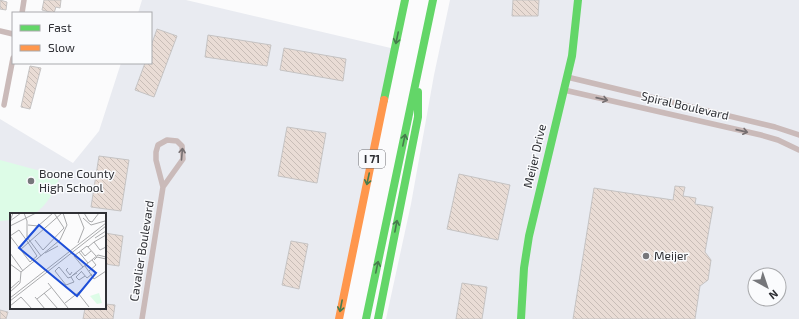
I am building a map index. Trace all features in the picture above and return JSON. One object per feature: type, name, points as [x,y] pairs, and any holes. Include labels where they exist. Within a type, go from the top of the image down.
[{"type":"main road","name":"I 71","points":[[339,319],[405,0]]},
{"type":"main road","name":"I 71","points":[[366,319],[433,0]]},
{"type":"main road","name":"Meijer Drive","points":[[521,319],[524,268],[528,242],[550,143],[567,77],[576,26],[578,0]]},
{"type":"main road","points":[[378,319],[418,117],[418,70]]},
{"type":"street","points":[[22,12],[24,0]]},
{"type":"street","points":[[0,31],[12,34]]},
{"type":"street","points":[[4,105],[12,63]]},
{"type":"street","name":"Spiral Boulevard","points":[[567,77],[799,134]]},
{"type":"street","name":"Spiral Boulevard","points":[[564,90],[761,135],[778,140],[799,150]]},
{"type":"street","name":"Cavalier Boulevard","points":[[142,319],[163,187],[156,160],[156,152],[158,145],[167,140],[177,141],[182,146],[183,158],[163,187]]},
{"type":"shaded area","points":[[142,0],[186,0],[395,49],[339,319],[0,319],[0,119],[73,163],[99,131],[121,64],[152,64],[152,12],[138,12]]},
{"type":"shaded area","points":[[450,0],[799,0],[799,319],[386,319],[411,204],[434,75]]},
{"type":"green space","points":[[0,160],[59,176],[50,197],[37,212],[10,213],[10,220],[0,221]]},
{"type":"building","points":[[0,0],[7,2],[6,10],[0,9]]},
{"type":"building","points":[[44,0],[61,0],[60,8],[56,7],[54,12],[42,10]]},
{"type":"building","points":[[513,0],[539,0],[538,16],[512,16]]},
{"type":"building","points":[[157,29],[177,36],[154,97],[135,90],[145,64],[152,64],[152,43]]},
{"type":"building","points":[[208,35],[271,45],[267,66],[205,57]]},
{"type":"building","points":[[284,48],[346,59],[343,81],[280,70]]},
{"type":"building","points":[[30,66],[41,68],[30,109],[21,107]]},
{"type":"building","points":[[287,127],[326,133],[317,183],[278,176]]},
{"type":"building","points":[[99,156],[129,160],[121,211],[91,207]]},
{"type":"building","points":[[459,174],[510,185],[498,240],[447,229]]},
{"type":"building","name":"Meijer","points":[[675,186],[685,187],[683,196],[696,198],[695,204],[713,207],[705,252],[711,260],[708,280],[700,286],[695,319],[573,319],[594,188],[673,200]]},
{"type":"building","points":[[106,233],[123,236],[119,266],[106,264]]},
{"type":"building","points":[[291,241],[308,244],[299,289],[282,285]]},
{"type":"building","points":[[462,283],[487,287],[482,319],[456,319]]},
{"type":"building","points":[[106,304],[115,305],[113,319],[83,319],[85,309],[106,309]]},
{"type":"building","points":[[0,310],[8,312],[6,319],[0,319]]},
{"type":"traffic: fast","points":[[384,100],[405,0]]},
{"type":"traffic: fast","points":[[366,319],[433,0]]},
{"type":"traffic: fast","points":[[521,319],[524,268],[529,236],[572,56],[578,0]]},
{"type":"traffic: fast","points":[[378,319],[418,117],[418,92]]},
{"type":"traffic: slow","points":[[339,319],[384,100]]},
{"type":"place","name":"Boone County High School","points":[[31,181]]},
{"type":"place","name":"Meijer","points":[[646,256]]}]
